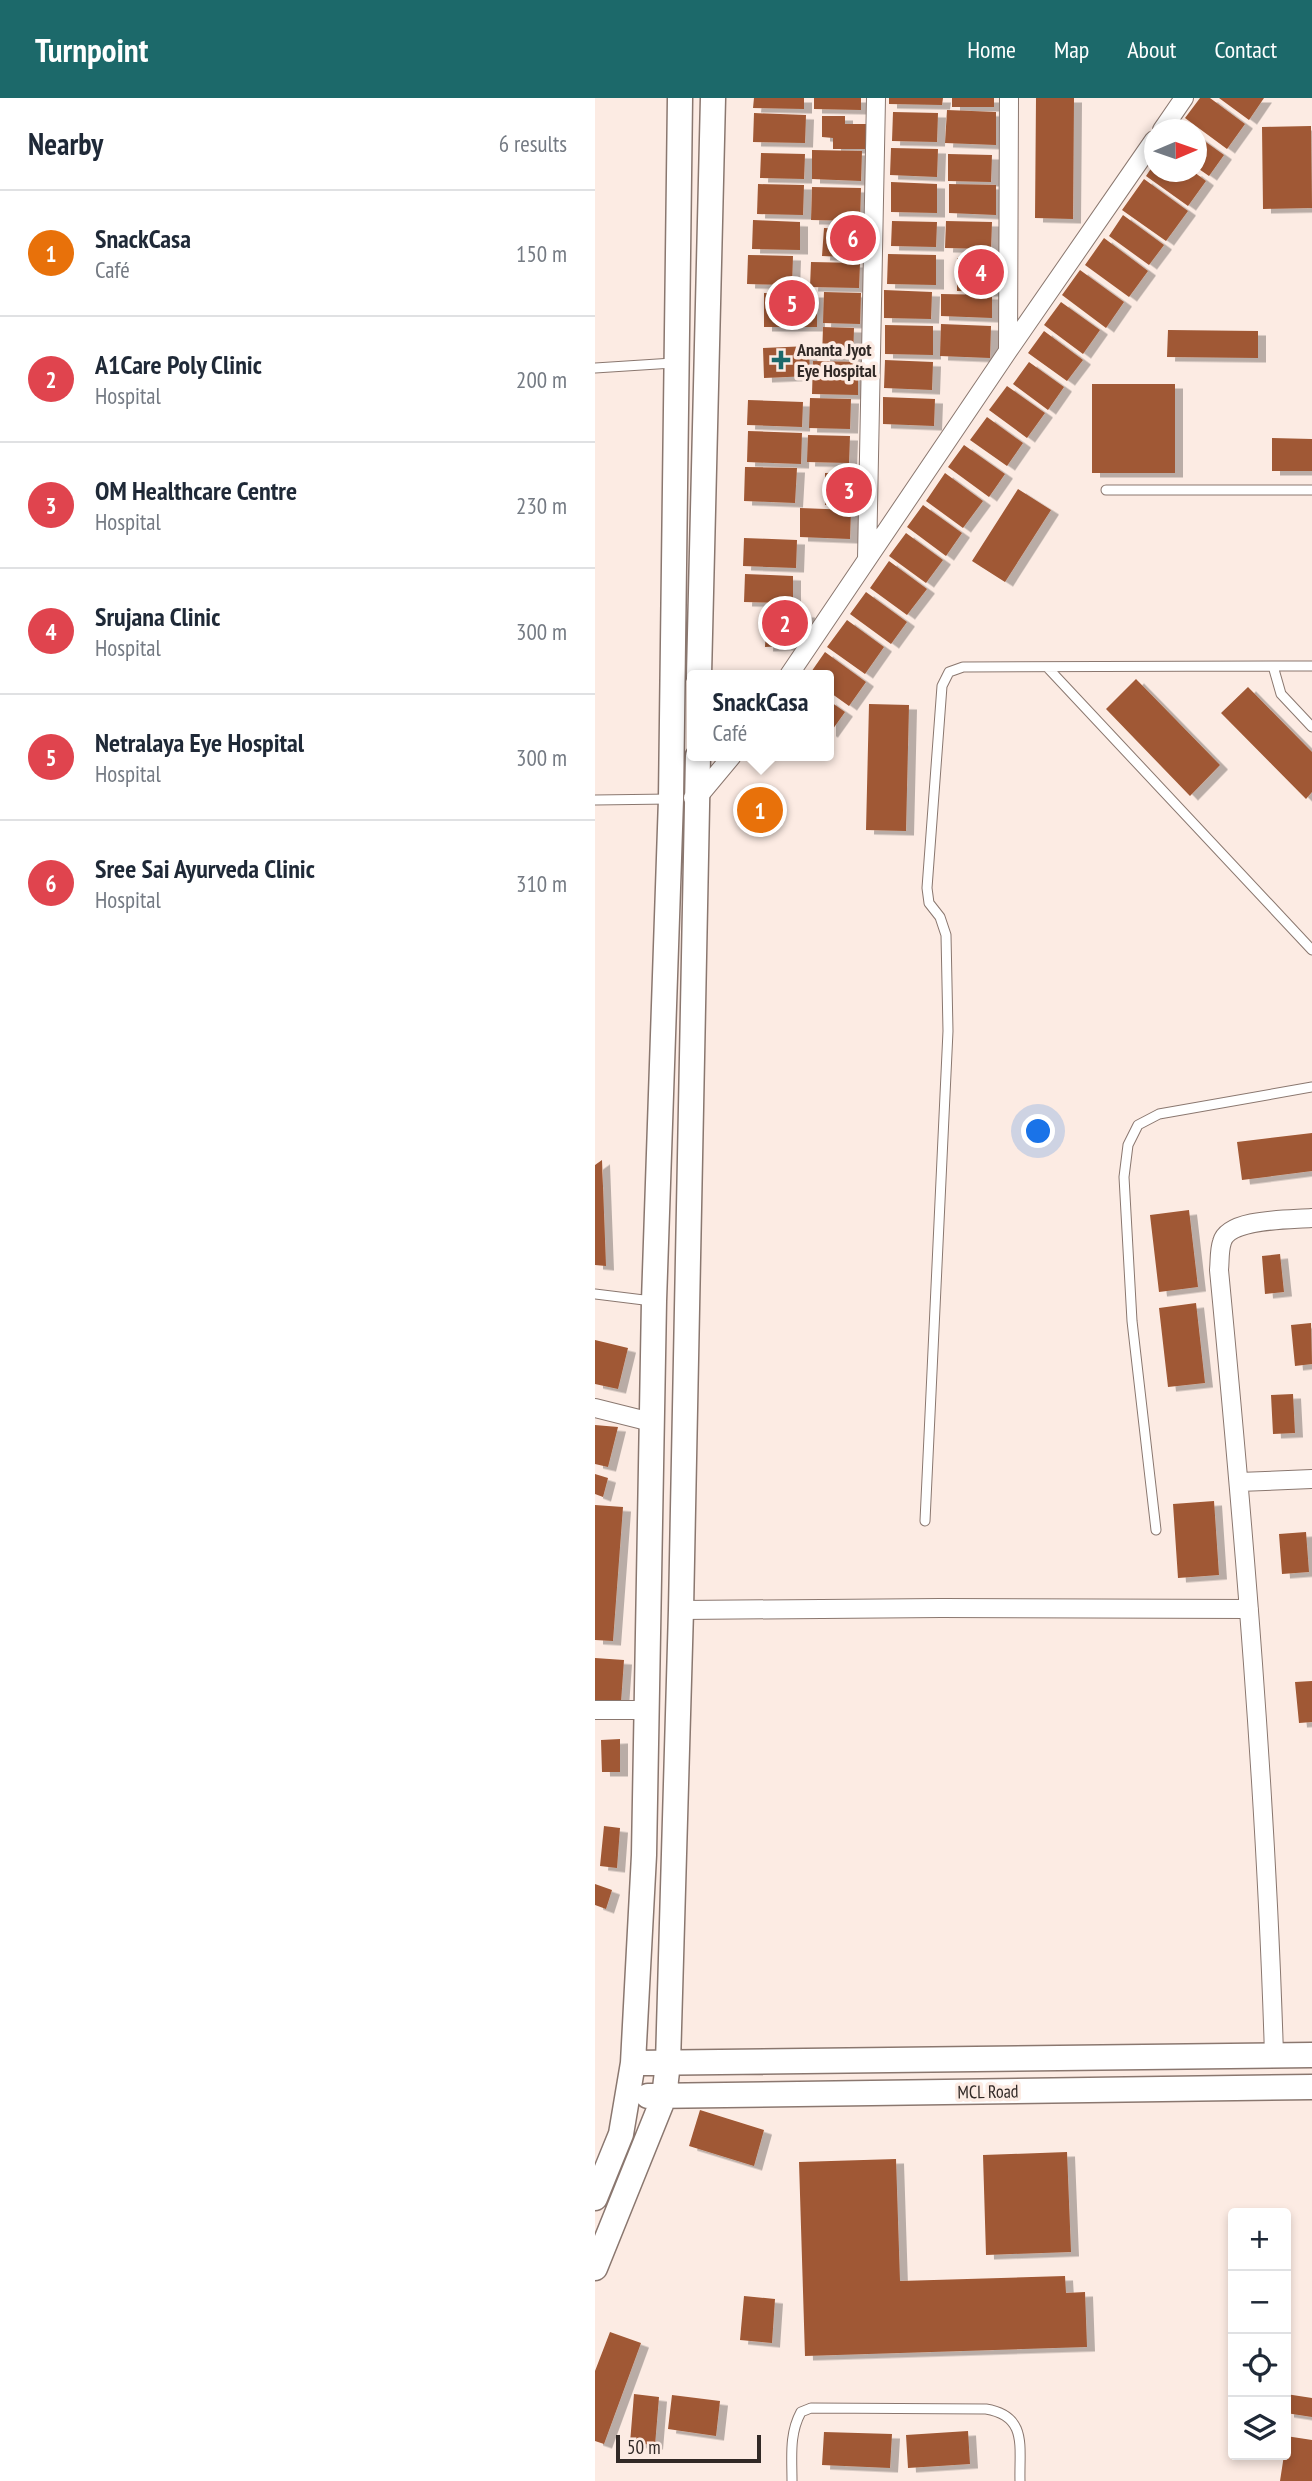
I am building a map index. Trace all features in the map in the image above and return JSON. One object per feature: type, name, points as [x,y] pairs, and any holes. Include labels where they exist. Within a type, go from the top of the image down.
[{"type":"main road","points":[[595,2198],[621,2134],[629,2095],[644,1855],[654,1301],[671,799],[680,98]]},
{"type":"main road","points":[[699,670],[713,98]]},
{"type":"main road","points":[[595,2268],[664,2097],[669,2063],[698,761]]},
{"type":"main road","name":"MCL Road","points":[[633,2063],[1312,2055]]},
{"type":"main road","name":"MCL Road","points":[[629,2095],[664,2097],[1312,2088]]},
{"type":"street","points":[[867,559],[876,98]]},
{"type":"street","points":[[1008,351],[1009,98]]},
{"type":"street","points":[[1170,119],[1184,98]]},
{"type":"street","points":[[792,670],[1144,154]]},
{"type":"street","points":[[671,799],[697,798],[728,761]]},
{"type":"street","points":[[1274,2055],[1269,1896],[1249,1609],[1219,1270],[1222,1240],[1230,1230],[1242,1225],[1312,1218]]},
{"type":"street","points":[[595,1408],[651,1422]]},
{"type":"street","points":[[1239,1482],[1312,1479]]},
{"type":"street","points":[[681,1610],[1249,1609]]},
{"type":"street","points":[[595,1710],[645,1710]]},
{"type":"lane","points":[[595,368],[675,363]]},
{"type":"lane","points":[[1106,490],[1312,490]]},
{"type":"lane","points":[[1273,666],[1281,694],[1312,727]]},
{"type":"lane","points":[[925,1521],[948,1031],[946,935],[940,917],[929,903],[927,888],[942,686],[949,672],[963,667],[1312,666]]},
{"type":"lane","points":[[1047,667],[1312,950]]},
{"type":"lane","points":[[595,800],[671,799]]},
{"type":"lane","points":[[1156,1530],[1132,1321],[1124,1177],[1128,1145],[1138,1125],[1159,1114],[1312,1087]]},
{"type":"lane","points":[[595,1294],[654,1301]]},
{"type":"lane","points":[[792,2481],[791,2442],[795,2423],[801,2412],[811,2408],[1001,2411],[1012,2419],[1019,2434],[1020,2481]]},
{"type":"building","points":[[754,98],[804,98],[804,109],[753,108]]},
{"type":"building","points":[[814,98],[861,98],[861,110],[814,109]]},
{"type":"building","points":[[889,98],[943,98],[942,105],[889,104]]},
{"type":"building","points":[[952,98],[994,98],[994,107],[952,107]]},
{"type":"building","points":[[1036,98],[1074,98],[1073,219],[1035,218]]},
{"type":"building","points":[[1200,98],[1210,98],[1245,124],[1227,149],[1207,134],[1207,119],[1185,118]]},
{"type":"building","points":[[1219,98],[1264,98],[1249,120]]},
{"type":"building","points":[[947,110],[996,112],[996,145],[945,143]]},
{"type":"building","points":[[893,112],[938,113],[937,142],[892,141]]},
{"type":"building","points":[[754,113],[806,115],[805,143],[753,142]]},
{"type":"building","points":[[822,116],[845,116],[845,124],[869,124],[869,149],[833,149],[833,138],[822,137]]},
{"type":"building","points":[[1311,126],[1312,208],[1263,209],[1262,127]]},
{"type":"building","points":[[1207,143],[1224,155],[1209,176],[1207,175]]},
{"type":"building","points":[[891,148],[938,149],[937,177],[890,175]]},
{"type":"building","points":[[812,150],[862,151],[861,181],[812,179]]},
{"type":"building","points":[[761,153],[805,154],[804,179],[760,178]]},
{"type":"building","points":[[948,154],[992,155],[991,182],[948,181]]},
{"type":"building","points":[[1144,179],[1144,182],[1148,182],[1188,211],[1166,241],[1122,210]]},
{"type":"building","points":[[891,182],[937,184],[937,213],[891,212]]},
{"type":"building","points":[[1154,182],[1205,182],[1188,206]]},
{"type":"building","points":[[758,184],[804,185],[803,215],[757,214]]},
{"type":"building","points":[[949,184],[996,185],[996,215],[949,213]]},
{"type":"building","points":[[812,187],[861,188],[860,221],[811,220]]},
{"type":"building","points":[[1123,215],[1164,245],[1149,265],[1109,236]]},
{"type":"building","points":[[753,220],[800,222],[800,250],[752,249]]},
{"type":"building","points":[[892,221],[937,222],[936,247],[891,246]]},
{"type":"building","points":[[946,221],[992,222],[991,249],[945,248]]},
{"type":"building","points":[[824,228],[867,230],[865,258],[822,256]]},
{"type":"building","points":[[1104,238],[1148,271],[1129,297],[1085,265]]},
{"type":"building","points":[[888,254],[936,255],[936,285],[887,284]]},
{"type":"building","points":[[748,255],[793,256],[792,285],[747,284]]},
{"type":"building","points":[[957,258],[992,260],[993,292],[957,291]]},
{"type":"building","points":[[811,262],[860,263],[859,288],[810,287]]},
{"type":"building","points":[[1080,270],[1124,302],[1106,328],[1062,295]]},
{"type":"building","points":[[884,290],[932,292],[931,319],[884,318]]},
{"type":"building","points":[[824,292],[861,293],[860,324],[823,323]]},
{"type":"building","points":[[764,293],[817,293],[817,327],[764,327]]},
{"type":"building","points":[[941,294],[992,295],[992,318],[941,316]]},
{"type":"building","points":[[1061,302],[1100,330],[1083,354],[1044,325]]},
{"type":"building","points":[[941,324],[991,326],[990,358],[940,356]]},
{"type":"building","points":[[885,325],[933,326],[933,355],[885,354]]},
{"type":"building","points":[[823,327],[854,328],[853,359],[822,358]]},
{"type":"building","points":[[1168,330],[1258,331],[1258,358],[1167,357]]},
{"type":"building","points":[[1044,331],[1083,360],[1067,381],[1028,353]]},
{"type":"building","points":[[809,346],[810,376],[764,378],[763,348]]},
{"type":"building","points":[[885,360],[933,362],[932,390],[884,388]]},
{"type":"building","points":[[813,361],[858,362],[858,395],[812,394]]},
{"type":"building","points":[[1029,362],[1064,387],[1048,410],[1013,384]]},
{"type":"building","points":[[1092,384],[1175,384],[1175,473],[1092,473]]},
{"type":"building","points":[[1007,386],[1045,413],[1027,438],[989,410]]},
{"type":"building","points":[[883,397],[935,399],[934,426],[883,424]]},
{"type":"building","points":[[810,398],[851,399],[850,429],[809,428]]},
{"type":"building","points":[[748,400],[803,402],[802,427],[747,425]]},
{"type":"building","points":[[987,417],[1023,443],[1007,466],[970,440]]},
{"type":"building","points":[[748,431],[802,433],[801,464],[747,462]]},
{"type":"building","points":[[808,435],[850,436],[849,463],[807,462]]},
{"type":"building","points":[[1272,438],[1312,439],[1312,471],[1272,471]]},
{"type":"building","points":[[964,445],[1005,474],[989,497],[948,467]]},
{"type":"building","points":[[745,467],[797,468],[795,503],[744,501]]},
{"type":"building","points":[[865,472],[866,504],[825,505],[825,473]]},
{"type":"building","points":[[945,473],[983,501],[963,528],[926,501]]},
{"type":"building","points":[[1018,489],[1051,510],[1005,582],[972,561]]},
{"type":"building","points":[[923,505],[962,533],[946,556],[907,527]]},
{"type":"building","points":[[800,508],[851,510],[850,539],[800,537]]},
{"type":"building","points":[[906,533],[943,560],[926,583],[889,556]]},
{"type":"building","points":[[744,538],[797,540],[796,568],[743,566]]},
{"type":"building","points":[[889,561],[927,589],[907,615],[870,588]]},
{"type":"building","points":[[745,574],[793,576],[793,603],[744,602]]},
{"type":"building","points":[[866,592],[907,622],[891,644],[850,614]]},
{"type":"building","points":[[767,611],[807,613],[803,645],[765,647]]},
{"type":"building","points":[[847,620],[884,647],[865,674],[827,647]]},
{"type":"building","points":[[825,652],[866,682],[849,706],[834,695],[834,670],[812,670]]},
{"type":"building","points":[[1136,679],[1220,765],[1190,796],[1106,709]]},
{"type":"building","points":[[1248,687],[1312,752],[1312,792],[1306,799],[1221,713]]},
{"type":"building","points":[[834,704],[845,712],[834,727]]},
{"type":"building","points":[[869,704],[909,705],[906,831],[866,830]]},
{"type":"building","points":[[1312,1133],[1312,1171],[1242,1180],[1237,1142]]},
{"type":"building","points":[[602,1160],[606,1266],[595,1265],[595,1165]]},
{"type":"building","points":[[1189,1210],[1198,1287],[1159,1292],[1150,1215]]},
{"type":"building","points":[[1280,1254],[1284,1292],[1265,1294],[1262,1256]]},
{"type":"building","points":[[1196,1303],[1205,1383],[1168,1387],[1159,1308]]},
{"type":"building","points":[[1311,1323],[1312,1364],[1295,1366],[1291,1325]]},
{"type":"building","points":[[595,1340],[628,1348],[618,1389],[595,1384]]},
{"type":"building","points":[[1293,1394],[1295,1433],[1273,1434],[1271,1395]]},
{"type":"building","points":[[595,1425],[618,1427],[608,1467],[595,1464]]},
{"type":"building","points":[[595,1474],[608,1478],[603,1497],[595,1494]]},
{"type":"building","points":[[1214,1501],[1219,1575],[1178,1578],[1173,1504]]},
{"type":"building","points":[[595,1505],[623,1507],[613,1641],[595,1640]]},
{"type":"building","points":[[1306,1532],[1309,1572],[1282,1574],[1279,1534]]},
{"type":"building","points":[[595,1658],[624,1660],[621,1702],[595,1701]]},
{"type":"building","points":[[1312,1681],[1312,1722],[1299,1723],[1295,1682]]},
{"type":"building","points":[[620,1739],[620,1772],[602,1772],[601,1740]]},
{"type":"building","points":[[604,1826],[620,1828],[617,1868],[600,1866]]},
{"type":"building","points":[[595,1884],[612,1890],[606,1909],[595,1905]]},
{"type":"building","points":[[700,2110],[764,2130],[754,2166],[689,2146]]},
{"type":"building","points":[[1067,2152],[1071,2252],[986,2255],[983,2155]]},
{"type":"building","points":[[896,2159],[900,2281],[1065,2276],[1066,2293],[1085,2292],[1087,2347],[805,2356],[799,2162]]},
{"type":"building","points":[[744,2296],[775,2299],[772,2343],[740,2340]]},
{"type":"building","points":[[610,2332],[641,2343],[604,2444],[595,2441],[595,2371]]},
{"type":"building","points":[[634,2394],[659,2397],[655,2445],[630,2443]]},
{"type":"building","points":[[672,2395],[720,2401],[716,2436],[668,2429]]},
{"type":"building","points":[[1291,2395],[1312,2398],[1312,2417],[1291,2414]]},
{"type":"building","points":[[968,2431],[970,2464],[908,2468],[906,2435]]},
{"type":"building","points":[[824,2432],[892,2434],[890,2468],[822,2465]]},
{"type":"building","points":[[1291,2437],[1312,2440],[1312,2481],[1280,2481],[1283,2460],[1291,2460]]},
{"type":"place","name":"Sree Sai Ayurveda Clinic","points":[[853,238]]},
{"type":"place","name":"Srujana Clinic","points":[[981,272]]},
{"type":"place","name":"Netralaya Eye Hospital","points":[[792,303]]},
{"type":"place","name":"Ananta Jyot Eye Hospital","points":[[781,360]]},
{"type":"place","name":"OM Healthcare Centre","points":[[849,490]]},
{"type":"place","name":"A1Care Poly Clinic","points":[[785,623]]},
{"type":"place","name":"SnackCasa","points":[[760,810]]}]
